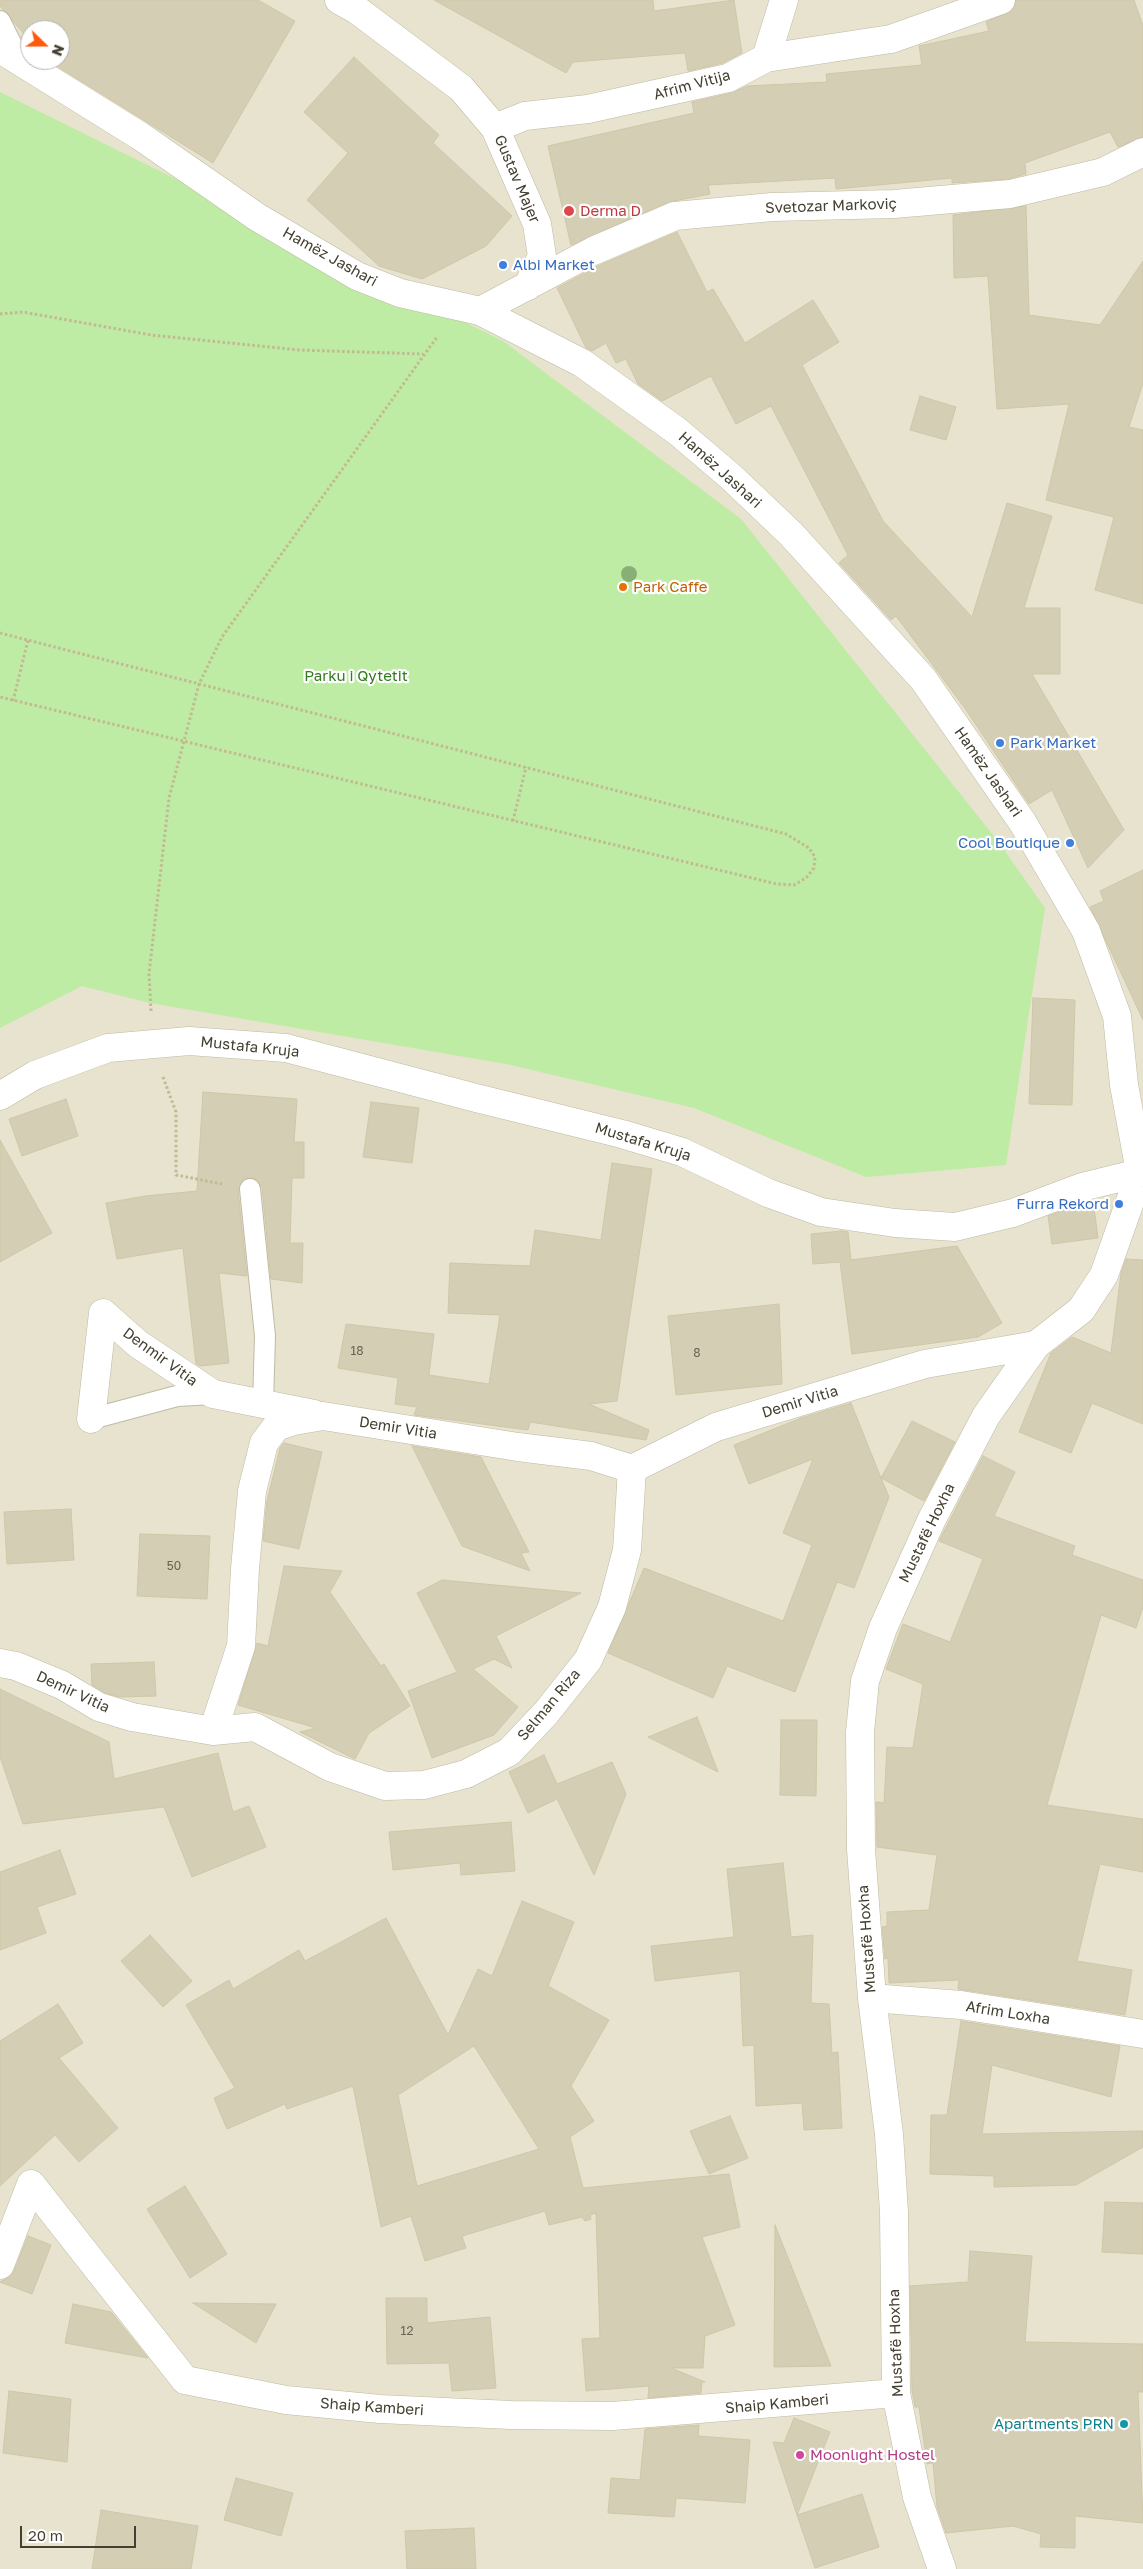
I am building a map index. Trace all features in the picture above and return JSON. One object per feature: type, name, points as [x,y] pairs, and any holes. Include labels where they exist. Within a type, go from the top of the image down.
[{"type":"street","name":"Gustav Majer","points":[[339,0],[356,10],[461,88],[495,128],[537,224],[542,256],[528,286]]},
{"type":"street","points":[[766,58],[784,0]]},
{"type":"street","name":"Afrim Vitija","points":[[495,128],[525,116],[588,110],[728,78],[766,58],[891,39],[1001,0]]},
{"type":"street","name":"Hamëz Jashari","points":[[9,54],[140,136],[257,216],[357,276],[400,293],[480,311],[582,363],[677,431],[730,476],[791,534],[923,679],[1023,823],[1086,931],[1116,1016],[1124,1086],[1142,1170]]},
{"type":"street","name":"Svetozar Markoviç","points":[[528,286],[593,251],[675,216],[772,207],[894,204],[1010,194],[1103,172],[1143,152]]},
{"type":"street","points":[[480,311],[528,286]]},
{"type":"street","name":"Mustafa Kruja","points":[[0,1096],[35,1075],[108,1048],[189,1041],[286,1048],[622,1134],[682,1152],[768,1193],[821,1212],[896,1223],[954,1227],[1013,1213],[1082,1186],[1142,1170]]},
{"type":"street","points":[[1036,1344],[1081,1310],[1104,1275],[1142,1170]]},
{"type":"street","name":"Denmir Vitia","points":[[91,1418],[103,1312],[138,1344],[213,1394],[323,1416]]},
{"type":"street","name":"Demir Vitia","points":[[0,1663],[16,1666],[62,1685],[99,1707],[132,1717],[213,1731],[241,1646],[244,1569],[252,1491],[264,1443],[276,1427],[294,1421],[323,1416],[518,1447],[591,1456],[632,1469],[716,1427],[925,1364],[1036,1344]]},
{"type":"street","name":"Mustafë Hoxha","points":[[942,2569],[917,2497],[896,2393],[894,2212],[889,2134],[872,1998],[861,1849],[860,1732],[865,1681],[883,1628],[931,1521],[986,1416],[1036,1344]]},
{"type":"street","name":"Selman Riza","points":[[213,1731],[255,1727],[330,1767],[385,1786],[424,1785],[466,1774],[509,1752],[546,1714],[588,1660],[612,1607],[627,1550],[632,1469]]},
{"type":"street","name":"Afrim Loxha","points":[[872,1998],[961,2005],[1143,2034]]},
{"type":"street","name":"Shaip Kamberi","points":[[0,2265],[31,2184],[185,2380],[286,2400],[380,2409],[492,2414],[613,2416],[896,2393]]},
{"type":"lane","points":[[0,21],[9,54]]},
{"type":"lane","points":[[250,1189],[265,1336],[263,1404]]},
{"type":"lane","name":"Denmir Vitia","points":[[91,1418],[177,1396],[213,1394]]},
{"type":"path","points":[[250,1189],[176,1175],[176,1112],[151,1044],[149,974],[169,798],[199,684],[222,637],[423,354],[453,317],[480,311]]},
{"type":"path","points":[[0,314],[23,312],[151,335],[298,350],[423,354]]},
{"type":"path","points":[[0,633],[786,834],[809,848],[815,857],[814,868],[806,878],[794,885],[777,884],[0,697]]},
{"type":"path","points":[[13,700],[28,640]]},
{"type":"path","points":[[513,822],[526,767]]},
{"type":"shaded area","points":[[0,0],[1143,0],[1143,2569],[0,2569]]},
{"type":"green space","name":"Parku i Qytetit","points":[[0,92],[503,341],[741,519],[997,840],[1045,908],[1006,1165],[866,1177],[694,1108],[506,1064],[150,1003],[82,986],[0,1028]]},
{"type":"building","points":[[0,0],[258,0],[295,21],[213,163],[63,70],[70,70],[70,20],[20,20],[20,29],[0,6]]},
{"type":"building","points":[[434,0],[653,0],[654,11],[734,0],[742,53],[723,63],[688,71],[685,53],[573,62],[566,73]]},
{"type":"building","points":[[1016,0],[1134,0],[1143,26],[1143,137],[1118,147],[1110,132],[1025,163],[1026,174],[1008,179],[952,183],[952,178],[836,189],[835,178],[708,185],[710,194],[669,202],[571,245],[548,146],[694,113],[692,102],[732,93],[747,86],[827,82],[826,74],[922,65],[919,46],[989,31],[986,22],[1013,10]]},
{"type":"building","points":[[354,57],[439,135],[433,143],[512,216],[486,246],[422,279],[379,266],[307,200],[348,153],[304,112]]},
{"type":"building","points":[[1026,206],[1029,315],[1100,325],[1143,261],[1143,383],[1129,427],[1143,430],[1143,604],[1095,590],[1114,517],[1046,500],[1069,404],[997,409],[988,276],[954,278],[953,215]]},
{"type":"building","points":[[677,232],[707,292],[713,289],[745,343],[813,300],[839,342],[802,365],[883,521],[972,617],[1007,503],[1052,516],[1024,608],[1060,608],[1060,674],[1032,674],[1124,830],[1088,868],[1052,790],[1029,804],[964,707],[896,616],[891,620],[839,563],[848,555],[771,406],[736,424],[711,376],[662,401],[638,384],[626,359],[616,363],[606,343],[592,351],[586,348],[557,288],[600,265]]},
{"type":"building","points":[[920,396],[956,407],[946,440],[910,430]]},
{"type":"building","points":[[1143,870],[1143,1020],[1090,907],[1104,901],[1100,891]]},
{"type":"building","points":[[1033,998],[1075,1000],[1072,1105],[1029,1104]]},
{"type":"building","points":[[203,1092],[297,1099],[294,1142],[304,1142],[304,1178],[292,1178],[290,1243],[303,1243],[302,1283],[271,1279],[262,1187],[254,1178],[243,1179],[238,1190],[247,1276],[219,1273],[229,1363],[200,1366],[196,1364],[183,1248],[117,1259],[106,1203],[145,1196],[197,1191]]},
{"type":"building","points":[[66,1099],[78,1136],[22,1156],[9,1119]]},
{"type":"building","points":[[371,1102],[419,1108],[412,1163],[363,1157]]},
{"type":"building","points":[[0,1140],[52,1233],[0,1262]]},
{"type":"building","points":[[612,1163],[652,1169],[617,1401],[589,1404],[649,1430],[646,1440],[530,1422],[528,1430],[414,1415],[417,1407],[395,1404],[398,1378],[338,1368],[346,1324],[434,1334],[429,1375],[489,1384],[500,1315],[448,1313],[450,1263],[530,1266],[535,1230],[601,1240]]},
{"type":"building","points":[[1093,1200],[1098,1238],[1052,1244],[1048,1216]]},
{"type":"building","points":[[848,1232],[851,1260],[957,1246],[1002,1323],[978,1337],[852,1354],[840,1262],[813,1264],[811,1234]]},
{"type":"building","points":[[1126,1259],[1143,1260],[1143,1424],[1092,1403],[1071,1453],[1019,1432],[1051,1353],[1072,1337],[1111,1353],[1121,1273]]},
{"type":"building","points":[[779,1304],[782,1384],[676,1395],[668,1316]]},
{"type":"building","points":[[851,1403],[889,1497],[854,1588],[837,1582],[795,1692],[727,1666],[713,1698],[608,1653],[644,1568],[783,1621],[812,1545],[783,1533],[813,1459],[749,1484],[734,1445],[801,1418]]},
{"type":"building","points":[[912,1421],[955,1442],[924,1501],[881,1478]]},
{"type":"building","points":[[284,1443],[322,1452],[299,1549],[263,1541],[267,1501],[280,1448]]},
{"type":"building","points":[[412,1446],[481,1457],[529,1552],[521,1553],[530,1571],[462,1546]]},
{"type":"building","points":[[983,1456],[1015,1472],[994,1516],[1075,1546],[1072,1555],[1143,1580],[1143,1607],[1136,1628],[1101,1615],[1047,1805],[1143,1819],[1143,1872],[1100,1864],[1077,1961],[1132,1970],[1125,2015],[958,1989],[959,1980],[889,1983],[888,1958],[885,1959],[882,1927],[887,1926],[887,1912],[929,1910],[937,1855],[877,1847],[876,1802],[884,1803],[887,1747],[913,1748],[923,1684],[886,1669],[903,1624],[950,1642],[983,1559],[939,1541]]},
{"type":"building","points":[[71,1509],[74,1560],[7,1564],[4,1512]]},
{"type":"building","points":[[140,1534],[210,1536],[207,1599],[137,1596]]},
{"type":"building","points":[[284,1566],[342,1571],[330,1592],[381,1666],[384,1664],[410,1706],[369,1733],[355,1759],[300,1732],[316,1728],[238,1705],[257,1643],[268,1646]]},
{"type":"building","points":[[442,1580],[581,1593],[496,1636],[512,1668],[494,1659],[473,1669],[518,1707],[494,1735],[432,1758],[408,1691],[457,1672],[417,1593]]},
{"type":"building","points":[[154,1662],[156,1696],[119,1697],[105,1693],[92,1685],[91,1664]]},
{"type":"building","points":[[0,1689],[109,1742],[114,1779],[218,1753],[233,1812],[249,1806],[266,1847],[192,1877],[164,1807],[23,1824],[0,1757]]},
{"type":"building","points":[[697,1717],[718,1772],[648,1737]]},
{"type":"building","points":[[781,1720],[817,1720],[816,1796],[780,1795]]},
{"type":"building","points":[[544,1755],[557,1784],[612,1762],[626,1794],[594,1875],[557,1799],[528,1813],[509,1772]]},
{"type":"building","points":[[511,1822],[515,1871],[461,1875],[460,1863],[393,1870],[389,1832]]},
{"type":"building","points":[[60,1850],[76,1894],[37,1907],[46,1933],[0,1950],[0,1872]]},
{"type":"building","points":[[783,1863],[791,1937],[813,1935],[811,2003],[829,2004],[832,2053],[838,2052],[842,2128],[804,2130],[802,2103],[756,2106],[754,2045],[743,2046],[740,1971],[655,1981],[651,1946],[734,1937],[727,1869]]},
{"type":"building","points":[[522,1901],[574,1922],[548,1986],[609,2020],[571,2086],[594,2121],[570,2137],[583,2188],[729,2174],[740,2227],[702,2237],[735,2325],[705,2336],[703,2368],[671,2368],[705,2382],[702,2382],[701,2393],[648,2398],[649,2386],[586,2391],[582,2339],[600,2338],[596,2213],[590,2215],[591,2219],[585,2221],[582,2217],[549,2225],[545,2211],[462,2236],[466,2248],[425,2261],[411,2216],[381,2227],[353,2086],[287,2109],[285,2104],[227,2129],[214,2098],[235,2088],[186,2005],[229,1980],[233,1989],[299,1950],[305,1961],[386,1918],[448,2035],[478,1969],[492,1976]],"holes":[[[474,2046],[539,2149],[417,2186],[398,2095]]]},
{"type":"building","points":[[150,1935],[192,1981],[163,2007],[121,1961]]},
{"type":"building","points":[[58,2004],[83,2043],[59,2058],[118,2128],[79,2162],[55,2135],[0,2186],[0,2041]]},
{"type":"building","points":[[961,2021],[1120,2046],[1111,2097],[992,2065],[982,2134],[1143,2131],[1143,2147],[1076,2185],[994,2187],[994,2176],[930,2174],[931,2115],[947,2115]]},
{"type":"building","points":[[730,2116],[748,2158],[709,2174],[690,2131]]},
{"type":"building","points":[[185,2186],[227,2254],[190,2278],[147,2209]]},
{"type":"building","points":[[1105,2202],[1143,2203],[1143,2254],[1102,2252]]},
{"type":"building","points":[[775,2225],[831,2366],[774,2367]]},
{"type":"building","points":[[28,2236],[51,2245],[32,2294],[0,2282],[9,2277],[14,2271]]},
{"type":"building","points":[[970,2251],[1032,2256],[1025,2342],[1143,2344],[1143,2392],[1138,2392],[1143,2523],[1075,2516],[1075,2548],[1040,2547],[1041,2534],[1013,2526],[946,2533],[937,2507],[933,2463],[927,2464],[919,2407],[915,2407],[912,2391],[910,2286],[968,2282]]},
{"type":"building","points":[[386,2298],[427,2298],[427,2323],[490,2317],[496,2388],[452,2391],[449,2363],[387,2364]]},
{"type":"building","points":[[193,2303],[276,2304],[256,2343]]},
{"type":"building","points":[[73,2304],[111,2312],[148,2358],[65,2343]]},
{"type":"building","points":[[9,2391],[71,2399],[67,2462],[3,2453]]},
{"type":"building","name":"Moonlıght Hostel","points":[[794,2418],[830,2432],[797,2515],[773,2442],[784,2443]]},
{"type":"building","points":[[699,2425],[698,2436],[750,2440],[745,2503],[676,2498],[674,2517],[608,2513],[611,2478],[640,2480],[645,2429]]},
{"type":"building","points":[[236,2478],[293,2493],[281,2536],[224,2520]]},
{"type":"building","points":[[862,2494],[879,2547],[815,2568],[797,2515]]},
{"type":"building","points":[[101,2510],[198,2526],[191,2569],[92,2569]]},
{"type":"building","points":[[474,2528],[476,2569],[407,2569],[405,2531]]},
{"type":"place","name":"Derma D","points":[[569,211]]},
{"type":"place","name":"Albi Market","points":[[503,265]]},
{"type":"place","name":"Park Caffe","points":[[623,587]]},
{"type":"place","name":"Park Market","points":[[1000,743]]},
{"type":"place","name":"Cool Boutique","points":[[1070,843]]},
{"type":"place","name":"Furra Rekord","points":[[1119,1204]]},
{"type":"place","name":"Apartments PRN","points":[[1124,2424]]},
{"type":"place","name":"Moonlıght Hostel","points":[[800,2455]]}]
